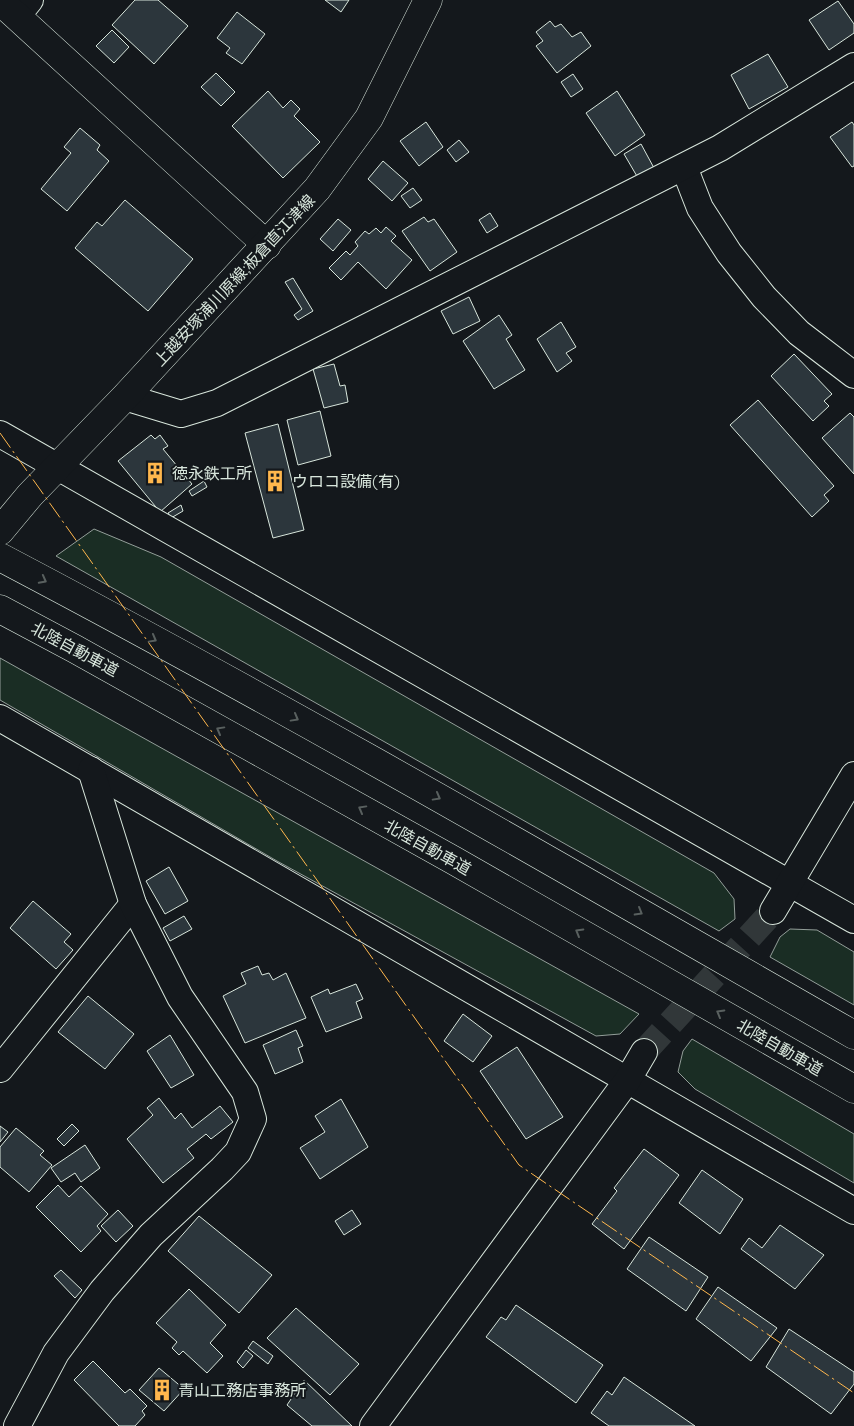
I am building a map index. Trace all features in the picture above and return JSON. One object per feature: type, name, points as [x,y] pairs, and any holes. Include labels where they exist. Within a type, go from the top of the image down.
[{"type":"main road","name":"上越安塚浦川原線;板倉直江津線","points":[[0,531],[30,495],[125,397],[317,189],[369,118],[428,0]]},
{"type":"main road","points":[[16,6],[267,244]]},
{"type":"main road","points":[[0,557],[110,615],[474,817],[854,1035]]},
{"type":"main road","name":"北陸自動車道","points":[[0,609],[453,860],[854,1089]]},
{"type":"street","points":[[125,397],[180,414],[217,403],[720,148],[854,66]]},
{"type":"street","points":[[684,166],[700,208],[729,253],[764,297],[800,333],[854,375]]},
{"type":"street","points":[[0,434],[854,920]]},
{"type":"street","points":[[0,718],[854,1211]]},
{"type":"street","points":[[17,1426],[56,1353],[102,1291],[151,1235],[238,1152],[253,1119],[245,1092],[180,997],[133,904],[91,770]]},
{"type":"street","points":[[773,911],[854,775]]},
{"type":"street","points":[[0,1069],[133,904]]},
{"type":"street","points":[[373,1426],[627,1081],[644,1052]]},
{"type":"green space","points":[[94,529],[161,557],[714,873],[734,899],[735,919],[719,931],[56,556]]},
{"type":"green space","points":[[0,658],[639,1014],[620,1034],[596,1036],[277,861],[0,700]]},
{"type":"green space","points":[[790,929],[817,930],[854,952],[854,1005],[770,957],[780,937]]},
{"type":"green space","points":[[692,1039],[854,1134],[854,1183],[695,1089],[678,1072],[683,1051]]},
{"type":"building","points":[[135,0],[158,0],[188,26],[154,64],[112,25]]},
{"type":"building","points":[[325,0],[349,0],[341,12]]},
{"type":"building","points":[[838,1],[854,24],[854,33],[829,50],[809,20]]},
{"type":"building","points":[[237,12],[265,34],[242,64],[226,53],[230,48],[217,38]]},
{"type":"building","points":[[550,21],[555,27],[561,24],[572,37],[581,32],[591,46],[557,73],[536,46],[543,41],[536,32]]},
{"type":"building","points":[[112,30],[129,47],[114,63],[96,46]]},
{"type":"building","points":[[768,54],[788,87],[749,109],[731,75]]},
{"type":"building","points":[[216,73],[235,92],[221,106],[201,87]]},
{"type":"building","points":[[573,74],[583,89],[571,97],[561,82]]},
{"type":"building","points":[[268,91],[283,108],[291,100],[300,109],[294,116],[320,142],[283,178],[232,126]]},
{"type":"building","points":[[617,91],[645,135],[615,156],[586,113]]},
{"type":"building","points":[[426,122],[443,147],[419,166],[400,141]]},
{"type":"building","points":[[852,122],[854,125],[854,166],[852,167],[830,137]]},
{"type":"building","points":[[80,128],[100,145],[97,150],[109,161],[67,211],[41,189],[71,153],[64,147]]},
{"type":"building","points":[[459,140],[469,152],[456,162],[447,150]]},
{"type":"building","points":[[641,144],[654,168],[638,178],[624,154]]},
{"type":"building","points":[[383,161],[408,183],[392,201],[368,179]]},
{"type":"building","points":[[413,188],[422,200],[410,208],[401,196]]},
{"type":"building","points":[[125,200],[193,259],[148,311],[75,248],[97,222],[102,226]]},
{"type":"building","points":[[490,213],[498,226],[487,233],[479,220]]},
{"type":"building","points":[[424,217],[428,222],[434,219],[457,252],[430,271],[402,231]]},
{"type":"building","points":[[338,219],[351,230],[333,251],[320,239]]},
{"type":"building","points":[[386,227],[396,236],[391,241],[412,260],[386,289],[358,262],[341,280],[329,268],[346,251],[350,255],[358,246],[355,242],[365,231],[369,234],[376,228],[381,233]]},
{"type":"building","points":[[293,278],[313,311],[298,320],[294,315],[302,309],[285,282]]},
{"type":"building","points":[[469,297],[480,321],[453,334],[441,311]]},
{"type":"building","points":[[499,315],[512,335],[506,339],[525,370],[494,389],[463,341]]},
{"type":"building","points":[[561,322],[576,347],[566,353],[572,361],[557,372],[537,339]]},
{"type":"building","points":[[794,354],[832,394],[824,401],[829,406],[813,421],[771,376]]},
{"type":"building","points":[[334,364],[340,386],[345,385],[348,402],[324,408],[313,369]]},
{"type":"building","points":[[758,400],[834,486],[824,495],[829,501],[812,517],[730,425]]},
{"type":"building","points":[[320,411],[331,456],[298,465],[287,420]]},
{"type":"building","points":[[850,413],[854,417],[854,474],[822,438]]},
{"type":"building","name":"ウロコ設備(有)","points":[[278,424],[304,530],[273,538],[245,433]]},
{"type":"building","name":"徳永鉄工所","points":[[151,435],[155,439],[160,435],[168,446],[163,449],[192,484],[160,512],[118,461]]},
{"type":"building","points":[[204,481],[207,487],[192,496],[189,491]]},
{"type":"building","points":[[181,505],[183,511],[171,518],[168,513]]},
{"type":"building","points":[[169,867],[188,901],[165,914],[146,881]]},
{"type":"building","points":[[33,901],[71,934],[64,942],[73,950],[56,969],[10,928]]},
{"type":"building","points":[[184,916],[192,929],[170,941],[163,928]]},
{"type":"building","points":[[258,966],[262,975],[269,973],[273,980],[286,973],[306,1018],[245,1043],[223,996],[246,984],[241,973]]},
{"type":"building","points":[[356,984],[363,999],[356,1002],[362,1018],[326,1032],[311,997],[328,989],[330,994]]},
{"type":"building","points":[[88,996],[134,1034],[105,1069],[58,1032]]},
{"type":"building","points":[[463,1014],[492,1036],[473,1062],[444,1041]]},
{"type":"building","points":[[296,1030],[303,1046],[298,1048],[303,1062],[275,1074],[263,1045]]},
{"type":"building","points":[[170,1035],[194,1075],[171,1088],[147,1051]]},
{"type":"building","points":[[517,1047],[563,1117],[526,1139],[480,1071]]},
{"type":"building","points":[[159,1098],[175,1119],[181,1113],[192,1128],[220,1106],[233,1122],[211,1139],[206,1134],[187,1149],[194,1158],[163,1183],[127,1139],[153,1115],[147,1108]]},
{"type":"building","points":[[341,1099],[368,1147],[320,1179],[300,1148],[325,1132],[315,1116]]},
{"type":"building","points":[[72,1124],[79,1131],[64,1146],[57,1139]]},
{"type":"building","points":[[0,1126],[8,1132],[0,1142]]},
{"type":"building","points":[[16,1128],[44,1151],[40,1155],[52,1165],[29,1192],[0,1167],[0,1147]]},
{"type":"building","points":[[85,1145],[100,1168],[81,1182],[75,1173],[61,1182],[51,1168]]},
{"type":"building","points":[[644,1149],[679,1175],[624,1249],[592,1224],[617,1191],[614,1188]]},
{"type":"building","points":[[702,1170],[743,1199],[720,1234],[679,1203]]},
{"type":"building","points":[[58,1185],[69,1197],[81,1186],[108,1214],[97,1226],[101,1231],[81,1252],[36,1207]]},
{"type":"building","points":[[118,1210],[133,1226],[116,1242],[101,1226]]},
{"type":"building","points":[[352,1210],[361,1224],[344,1235],[335,1221]]},
{"type":"building","points":[[199,1216],[272,1275],[239,1313],[168,1251]]},
{"type":"building","points":[[780,1225],[824,1255],[795,1289],[741,1249],[749,1238],[762,1248]]},
{"type":"building","points":[[649,1237],[708,1277],[686,1311],[627,1269]]},
{"type":"building","points":[[61,1270],[82,1290],[75,1298],[54,1276]]},
{"type":"building","points":[[718,1287],[777,1328],[751,1361],[696,1319]]},
{"type":"building","points":[[189,1289],[226,1325],[210,1343],[223,1356],[207,1373],[183,1351],[179,1355],[172,1348],[177,1342],[156,1323]]},
{"type":"building","points":[[516,1305],[603,1365],[576,1403],[486,1337],[501,1317],[506,1320]]},
{"type":"building","points":[[296,1308],[359,1364],[330,1395],[267,1338]]},
{"type":"building","points":[[789,1329],[854,1372],[854,1384],[831,1414],[766,1367]]},
{"type":"building","points":[[253,1341],[273,1356],[268,1364],[248,1348]]},
{"type":"building","points":[[246,1350],[253,1356],[243,1368],[237,1362]]},
{"type":"building","points":[[93,1361],[125,1393],[130,1389],[147,1406],[142,1411],[145,1415],[135,1426],[119,1426],[74,1380]]},
{"type":"building","name":"青山工務店事務所","points":[[159,1368],[184,1389],[164,1411],[139,1390]]},
{"type":"building","points":[[624,1377],[695,1426],[609,1426],[591,1413],[607,1391],[612,1395]]},
{"type":"building","points":[[304,1380],[352,1426],[312,1426],[287,1405]]},
{"type":"tunnel","points":[[644,1052],[773,911]]},
{"type":"power","points":[[0,433],[519,1165],[854,1393]]},
{"type":"place","name":"徳永鉄工所","points":[[155,473]]},
{"type":"place","name":"ウロコ設備(有)","points":[[275,481]]},
{"type":"place","name":"青山工務店事務所","points":[[162,1390]]}]
